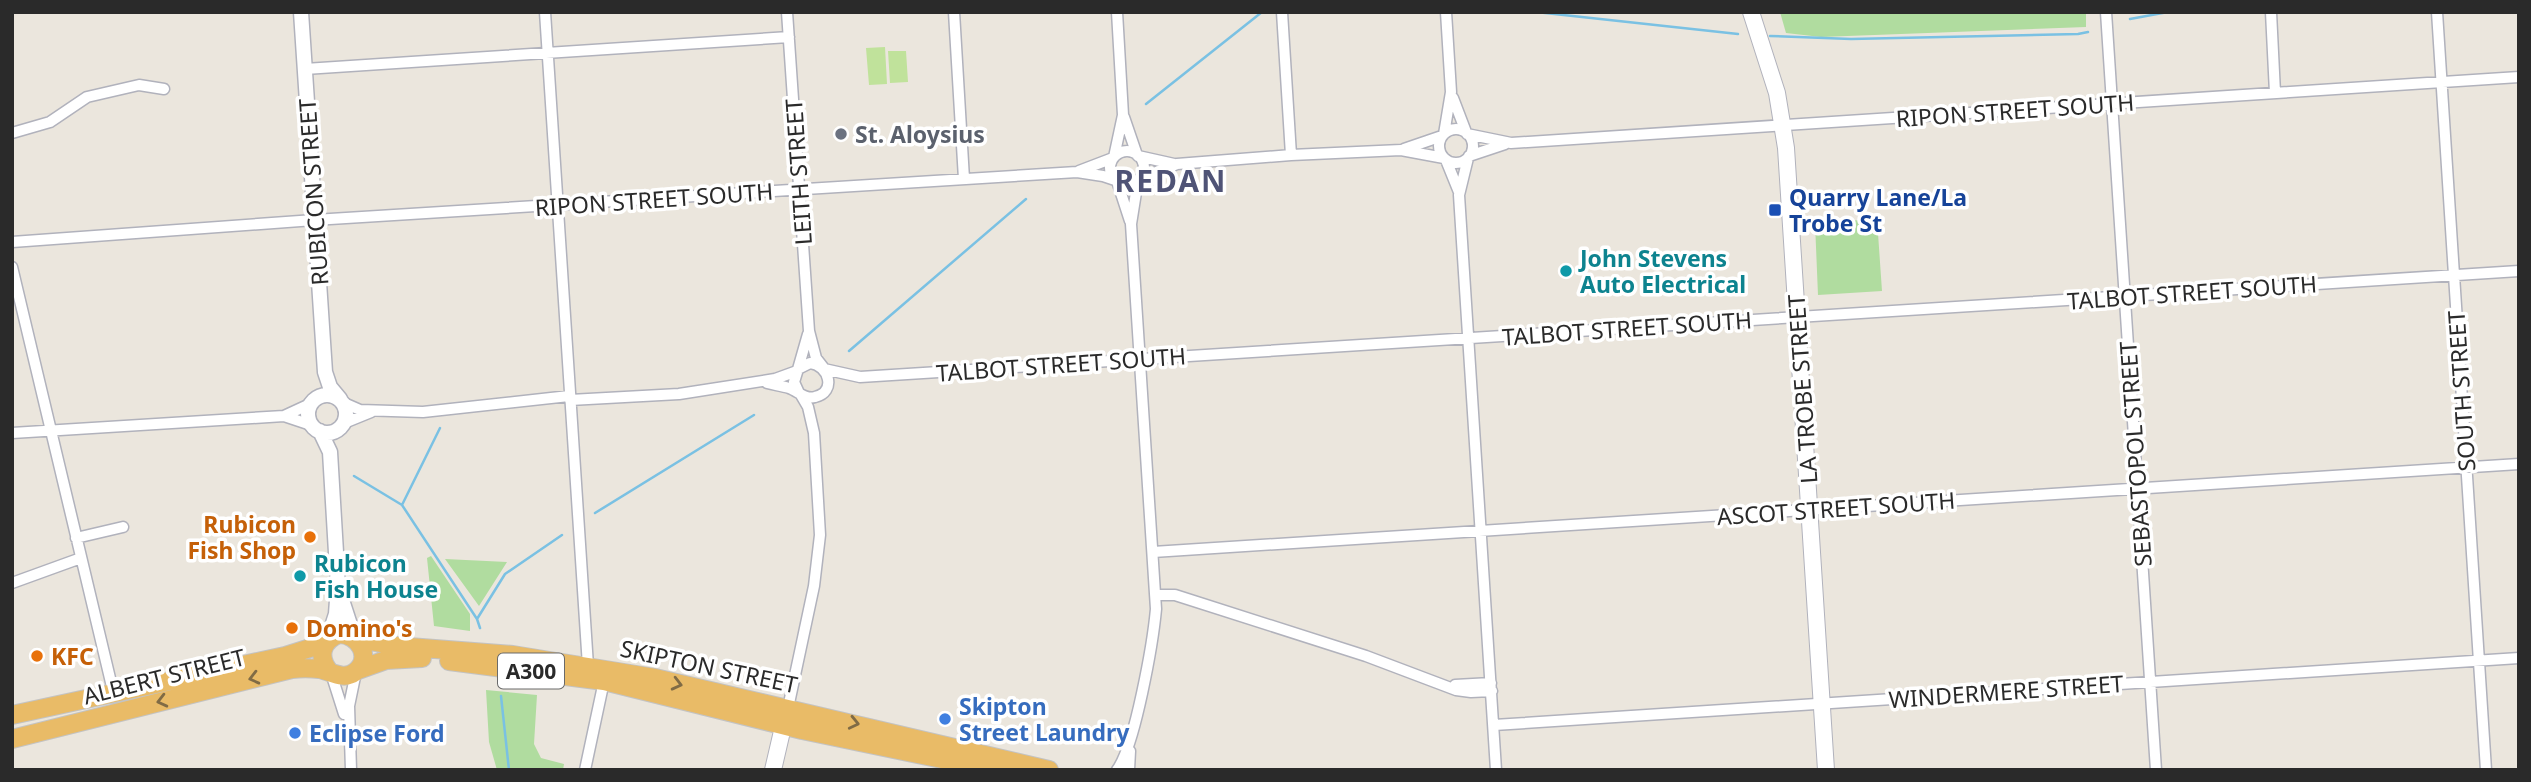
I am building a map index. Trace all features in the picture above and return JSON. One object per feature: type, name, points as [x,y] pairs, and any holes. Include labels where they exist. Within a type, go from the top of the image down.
[{"type":"highway","name":"A300","points":[[326,642],[339,635],[354,638]]},
{"type":"highway","name":"SKIPTON STREET","points":[[354,638],[396,646],[513,655],[588,666],[995,770]]},
{"type":"highway","points":[[354,638],[363,653],[357,671]]},
{"type":"highway","name":"ALBERT STREET","points":[[12,715],[296,654],[326,642]]},
{"type":"highway","points":[[326,642],[322,660],[330,672]]},
{"type":"highway","name":"SKIPTON STREET","points":[[357,671],[386,660],[419,658],[604,681],[1049,770]]},
{"type":"highway","name":"ALBERT STREET","points":[[12,739],[292,669],[309,668],[330,672]]},
{"type":"highway","name":"A300","points":[[330,672],[346,676],[357,671]]},
{"type":"main road","name":"LA TROBE STREET","points":[[1751,12],[1777,93],[1783,124],[1826,770]]},
{"type":"main road","points":[[773,770],[786,717]]},
{"type":"street","name":"RUBICON STREET","points":[[301,12],[325,372],[330,387],[342,401]]},
{"type":"street","points":[[545,12],[588,666]]},
{"type":"street","name":"LEITH STREET","points":[[788,12],[808,331],[816,358],[823,368]]},
{"type":"street","points":[[954,12],[964,179]]},
{"type":"street","points":[[1117,12],[1123,115],[1110,170],[1131,224]]},
{"type":"street","points":[[1282,12],[1291,155]]},
{"type":"street","points":[[1446,12],[1451,92],[1439,147],[1459,195]]},
{"type":"street","name":"SEBASTOPOL STREET","points":[[2106,12],[2156,770]]},
{"type":"street","points":[[2271,12],[2275,93]]},
{"type":"street","name":"SOUTH STREET","points":[[2437,12],[2486,770]]},
{"type":"street","points":[[305,69],[789,37]]},
{"type":"street","name":"RIPON STREET SOUTH","points":[[1466,133],[1511,142],[2519,76]]},
{"type":"street","points":[[12,133],[50,122],[87,97],[139,85],[164,89]]},
{"type":"street","points":[[1451,92],[1472,145],[1459,195],[1496,770]]},
{"type":"street","points":[[1117,770],[1123,761],[1134,724],[1154,628],[1156,595],[1131,224],[1138,180],[1143,167],[1123,115]]},
{"type":"street","points":[[1401,150],[1454,129],[1466,133]]},
{"type":"street","name":"RIPON STREET SOUTH","points":[[1468,157],[1511,142]]},
{"type":"street","points":[[1114,158],[1125,152],[1177,164],[1401,150],[1458,163],[1468,157]]},
{"type":"street","name":"RIPON STREET SOUTH","points":[[1077,172],[1114,158]]},
{"type":"street","points":[[1116,181],[1129,184],[1177,164]]},
{"type":"street","name":"RIPON STREET SOUTH","points":[[12,242],[314,220],[1077,172],[1116,181]]},
{"type":"street","points":[[12,267],[114,695]]},
{"type":"street","name":"TALBOT STREET SOUTH","points":[[824,392],[836,384],[860,377],[2519,271]]},
{"type":"street","name":"LEITH STREET","points":[[798,370],[808,331]]},
{"type":"street","points":[[12,433],[284,416],[326,394],[360,410],[373,411],[435,411],[516,400],[667,396],[777,379],[810,363],[823,368],[828,378],[817,411],[814,433]]},
{"type":"street","name":"TALBOT STREET SOUTH","points":[[823,368],[860,377]]},
{"type":"street","points":[[786,717],[820,546],[814,433],[808,407],[794,382],[798,370]]},
{"type":"street","name":"RUBICON STREET","points":[[313,401],[325,372]]},
{"type":"street","points":[[758,382],[787,387],[813,398],[824,392]]},
{"type":"street","points":[[313,401],[308,415],[330,452],[338,586],[336,614],[326,642]]},
{"type":"street","points":[[330,452],[347,413],[342,401]]},
{"type":"street","points":[[284,416],[330,433],[373,411]]},
{"type":"street","name":"ASCOT STREET SOUTH","points":[[1153,552],[2519,464]]},
{"type":"street","points":[[76,538],[123,527]]},
{"type":"street","points":[[12,583],[81,558]]},
{"type":"street","points":[[338,586],[354,638]]},
{"type":"street","points":[[1156,595],[1175,595],[1366,656],[1460,691],[1491,687]]},
{"type":"street","name":"WINDERMERE STREET","points":[[1494,725],[2519,658]]},
{"type":"street","points":[[351,770],[348,726],[350,695],[357,671]]},
{"type":"street","points":[[330,672],[348,726]]},
{"type":"street","points":[[585,770],[604,681]]},
{"type":"street","points":[[1129,770],[1134,724]]},
{"type":"green space","points":[[1780,12],[2086,12],[2086,27],[1821,37],[1786,33]]},
{"type":"green space","points":[[885,47],[887,84],[869,85],[866,48]]},
{"type":"green space","points":[[888,51],[906,51],[908,82],[890,83]]},
{"type":"green space","points":[[1877,219],[1882,291],[1818,295],[1815,223]]},
{"type":"green space","points":[[431,556],[470,614],[470,631],[434,626],[427,558]]},
{"type":"green space","points":[[445,559],[507,562],[479,606]]},
{"type":"green space","points":[[486,690],[537,695],[534,744],[541,758],[564,764],[563,770],[497,770],[489,742]]},
{"type":"waterway","points":[[1146,104],[1262,12]]},
{"type":"waterway","points":[[1536,12],[1738,34]]},
{"type":"waterway","points":[[2130,19],[2168,12]]},
{"type":"waterway","points":[[1770,36],[1851,39],[2088,32]]},
{"type":"waterway","points":[[849,351],[1026,199]]},
{"type":"waterway","points":[[595,513],[754,415]]},
{"type":"waterway","points":[[402,505],[440,428]]},
{"type":"waterway","points":[[354,476],[402,505],[477,619]]},
{"type":"waterway","points":[[480,628],[477,619],[505,574],[562,535]]},
{"type":"waterway","points":[[501,696],[509,770]]},
{"type":"place","name":"St. Aloysius","points":[[841,134]]},
{"type":"place","name":"Quarry Lane/La Trobe St","points":[[1775,210]]},
{"type":"place","name":"John Stevens Auto Electrical","points":[[1566,271]]},
{"type":"place","name":"Rubicon Fish Shop","points":[[310,537]]},
{"type":"place","name":"Rubicon Fish House","points":[[300,576]]},
{"type":"place","name":"Domino's","points":[[292,628]]},
{"type":"place","name":"KFC","points":[[37,656]]},
{"type":"place","name":"Skipton Street Laundry","points":[[945,719]]},
{"type":"place","name":"Eclipse Ford","points":[[295,733]]},
{"type":"district","name":"REDAN","points":[[1171,180]]}]
